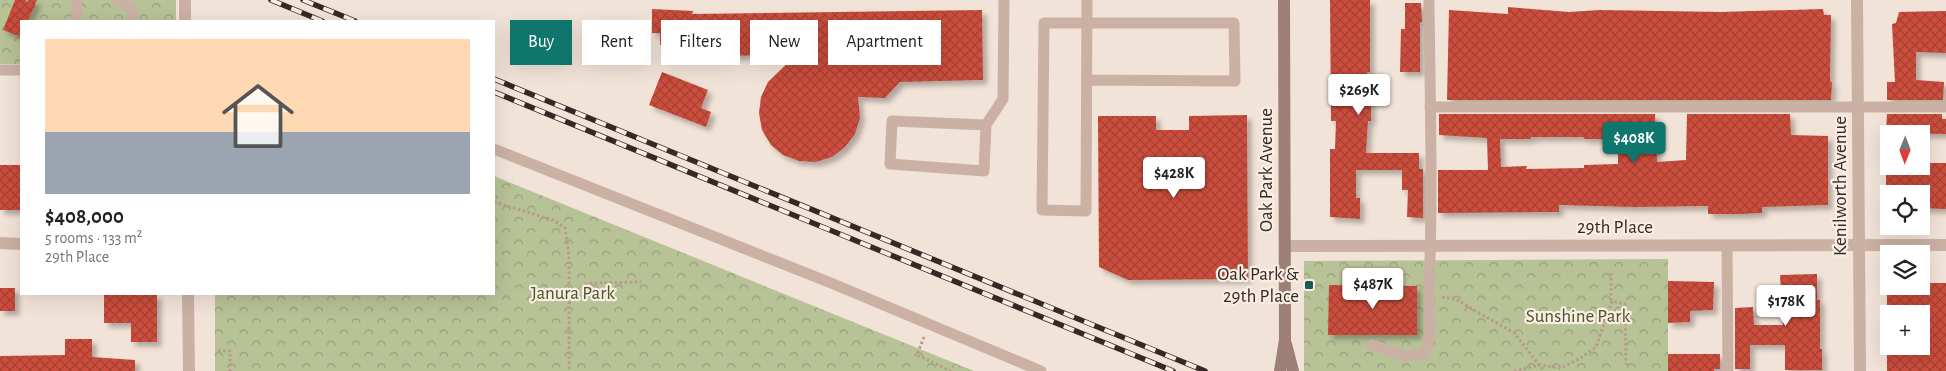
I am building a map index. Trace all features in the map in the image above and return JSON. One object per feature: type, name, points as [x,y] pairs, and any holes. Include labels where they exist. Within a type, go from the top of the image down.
[{"type":"street","points":[[185,0],[185,20]]},
{"type":"street","name":"Oak Park Avenue","points":[[1280,371],[1285,340],[1284,0]]},
{"type":"street","name":"Kenilworth Avenue","points":[[1857,0],[1860,371]]},
{"type":"street","points":[[0,244],[20,244]]},
{"type":"street","name":"29th Place","points":[[1285,246],[1946,245]]},
{"type":"street","points":[[188,295],[189,371]]},
{"type":"street","name":"Oak Park Avenue","points":[[1285,340],[1294,371]]},
{"type":"lane","points":[[77,0],[78,20]]},
{"type":"lane","points":[[116,0],[128,4],[132,9],[132,20]]},
{"type":"lane","points":[[986,124],[892,121],[890,164],[984,171],[986,124],[1003,99],[1004,0]]},
{"type":"lane","points":[[1087,0],[1087,22],[1087,80],[1086,210],[1042,210],[1044,23],[1087,22],[1234,23],[1235,81],[1087,80]]},
{"type":"lane","points":[[1372,345],[1406,356],[1424,354],[1430,343],[1429,0]]},
{"type":"lane","points":[[0,70],[20,70]]},
{"type":"lane","points":[[1430,107],[1946,107]]},
{"type":"lane","points":[[495,149],[831,283],[1041,371]]},
{"type":"lane","points":[[1728,245],[1728,371]]},
{"type":"path","points":[[495,202],[553,220],[565,228],[569,255],[569,371]]},
{"type":"path","points":[[1514,371],[1540,365],[1561,368],[1579,360],[1596,348],[1611,302],[1611,273]]},
{"type":"path","points":[[569,303],[577,290],[588,283],[641,282]]},
{"type":"path","points":[[1429,295],[1455,298],[1514,333],[1544,371]]},
{"type":"path","points":[[1611,302],[1625,304],[1626,365]]},
{"type":"path","points":[[930,324],[917,355],[951,371]]},
{"type":"path","points":[[218,351],[230,351],[230,371]]},
{"type":"green space","points":[[0,0],[176,0],[176,20],[20,20],[20,64],[0,64]]},
{"type":"green space","name":"Janura Park","points":[[495,176],[974,371],[215,371],[215,295],[495,295]]},
{"type":"green space","name":"Sunshine Park","points":[[1668,259],[1668,371],[1304,371],[1304,261]]},
{"type":"building","points":[[15,0],[37,0],[28,20],[20,20],[20,37],[3,30]]},
{"type":"building","points":[[1330,0],[1370,0],[1370,72],[1367,72],[1367,99],[1371,99],[1371,121],[1368,121],[1366,153],[1419,153],[1419,169],[1423,169],[1423,218],[1407,217],[1408,190],[1402,190],[1402,170],[1356,170],[1356,198],[1360,198],[1360,219],[1330,217],[1330,149],[1335,149],[1336,121],[1331,121]]},
{"type":"building","points":[[1405,3],[1421,3],[1420,72],[1400,72],[1401,29],[1405,29]]},
{"type":"building","points":[[1508,7],[1569,12],[1600,10],[1721,12],[1823,9],[1824,15],[1831,15],[1831,100],[1447,100],[1449,10],[1508,14]]},
{"type":"building","points":[[652,9],[693,11],[692,14],[982,10],[983,80],[900,82],[885,98],[858,97],[860,118],[855,134],[845,147],[832,157],[816,162],[799,161],[783,155],[771,145],[762,130],[759,113],[761,97],[768,82],[786,65],[818,65],[818,20],[750,20],[750,56],[740,56],[740,20],[661,20],[661,45],[660,33],[652,33]]},
{"type":"building","points":[[1946,11],[1946,53],[1916,52],[1916,80],[1944,82],[1943,100],[1887,100],[1887,82],[1895,82],[1892,24],[1896,23],[1899,12]]},
{"type":"building","points":[[662,72],[708,90],[701,108],[711,112],[706,127],[649,105]]},
{"type":"building","points":[[1439,114],[1655,114],[1657,162],[1686,160],[1687,114],[1790,114],[1791,135],[1828,136],[1828,205],[1762,207],[1762,213],[1740,214],[1708,214],[1708,206],[1559,205],[1559,212],[1438,213],[1438,170],[1488,170],[1487,138],[1439,135]],"holes":[[[1584,137],[1584,139],[1618,139],[1618,164],[1584,165],[1584,168],[1526,169],[1527,166],[1501,167],[1500,139]]]},
{"type":"building","points":[[1887,114],[1942,114],[1942,119],[1946,119],[1946,134],[1930,134],[1930,125],[1886,125]]},
{"type":"building","points":[[1247,115],[1248,279],[1128,280],[1099,267],[1098,116],[1156,116],[1156,130],[1189,130],[1189,116]]},
{"type":"building","points":[[1930,163],[1946,163],[1946,209],[1930,208],[1930,185],[1886,185],[1886,175],[1930,175]]},
{"type":"building","points":[[0,165],[20,165],[20,210],[0,210]]},
{"type":"building","points":[[1817,274],[1817,300],[1820,300],[1822,370],[1785,370],[1785,345],[1750,345],[1750,369],[1735,369],[1735,308],[1753,307],[1754,325],[1783,325],[1780,275]]},
{"type":"building","points":[[1668,281],[1714,282],[1713,310],[1690,311],[1690,322],[1668,323]]},
{"type":"building","points":[[1930,283],[1946,283],[1946,371],[1887,371],[1887,355],[1930,355],[1930,305],[1887,305],[1887,295],[1930,295]]},
{"type":"building","points":[[1329,285],[1417,286],[1417,335],[1328,335]]},
{"type":"building","points":[[0,288],[15,288],[15,311],[0,311]]},
{"type":"building","points":[[104,295],[157,295],[157,342],[131,342],[131,323],[104,323]]},
{"type":"building","points":[[65,339],[92,339],[92,357],[135,360],[135,371],[0,371],[0,356],[65,355]]},
{"type":"building","points":[[1668,354],[1720,354],[1720,369],[1714,369],[1714,371],[1668,371]]},
{"type":"railway","points":[[271,0],[320,20]]},
{"type":"railway","points":[[303,0],[353,20]]},
{"type":"railway","points":[[495,79],[1205,371]]},
{"type":"railway","points":[[495,92],[1173,371]]},
{"type":"place","name":"Oak Park & 29th Place","points":[[1309,285]]}]
